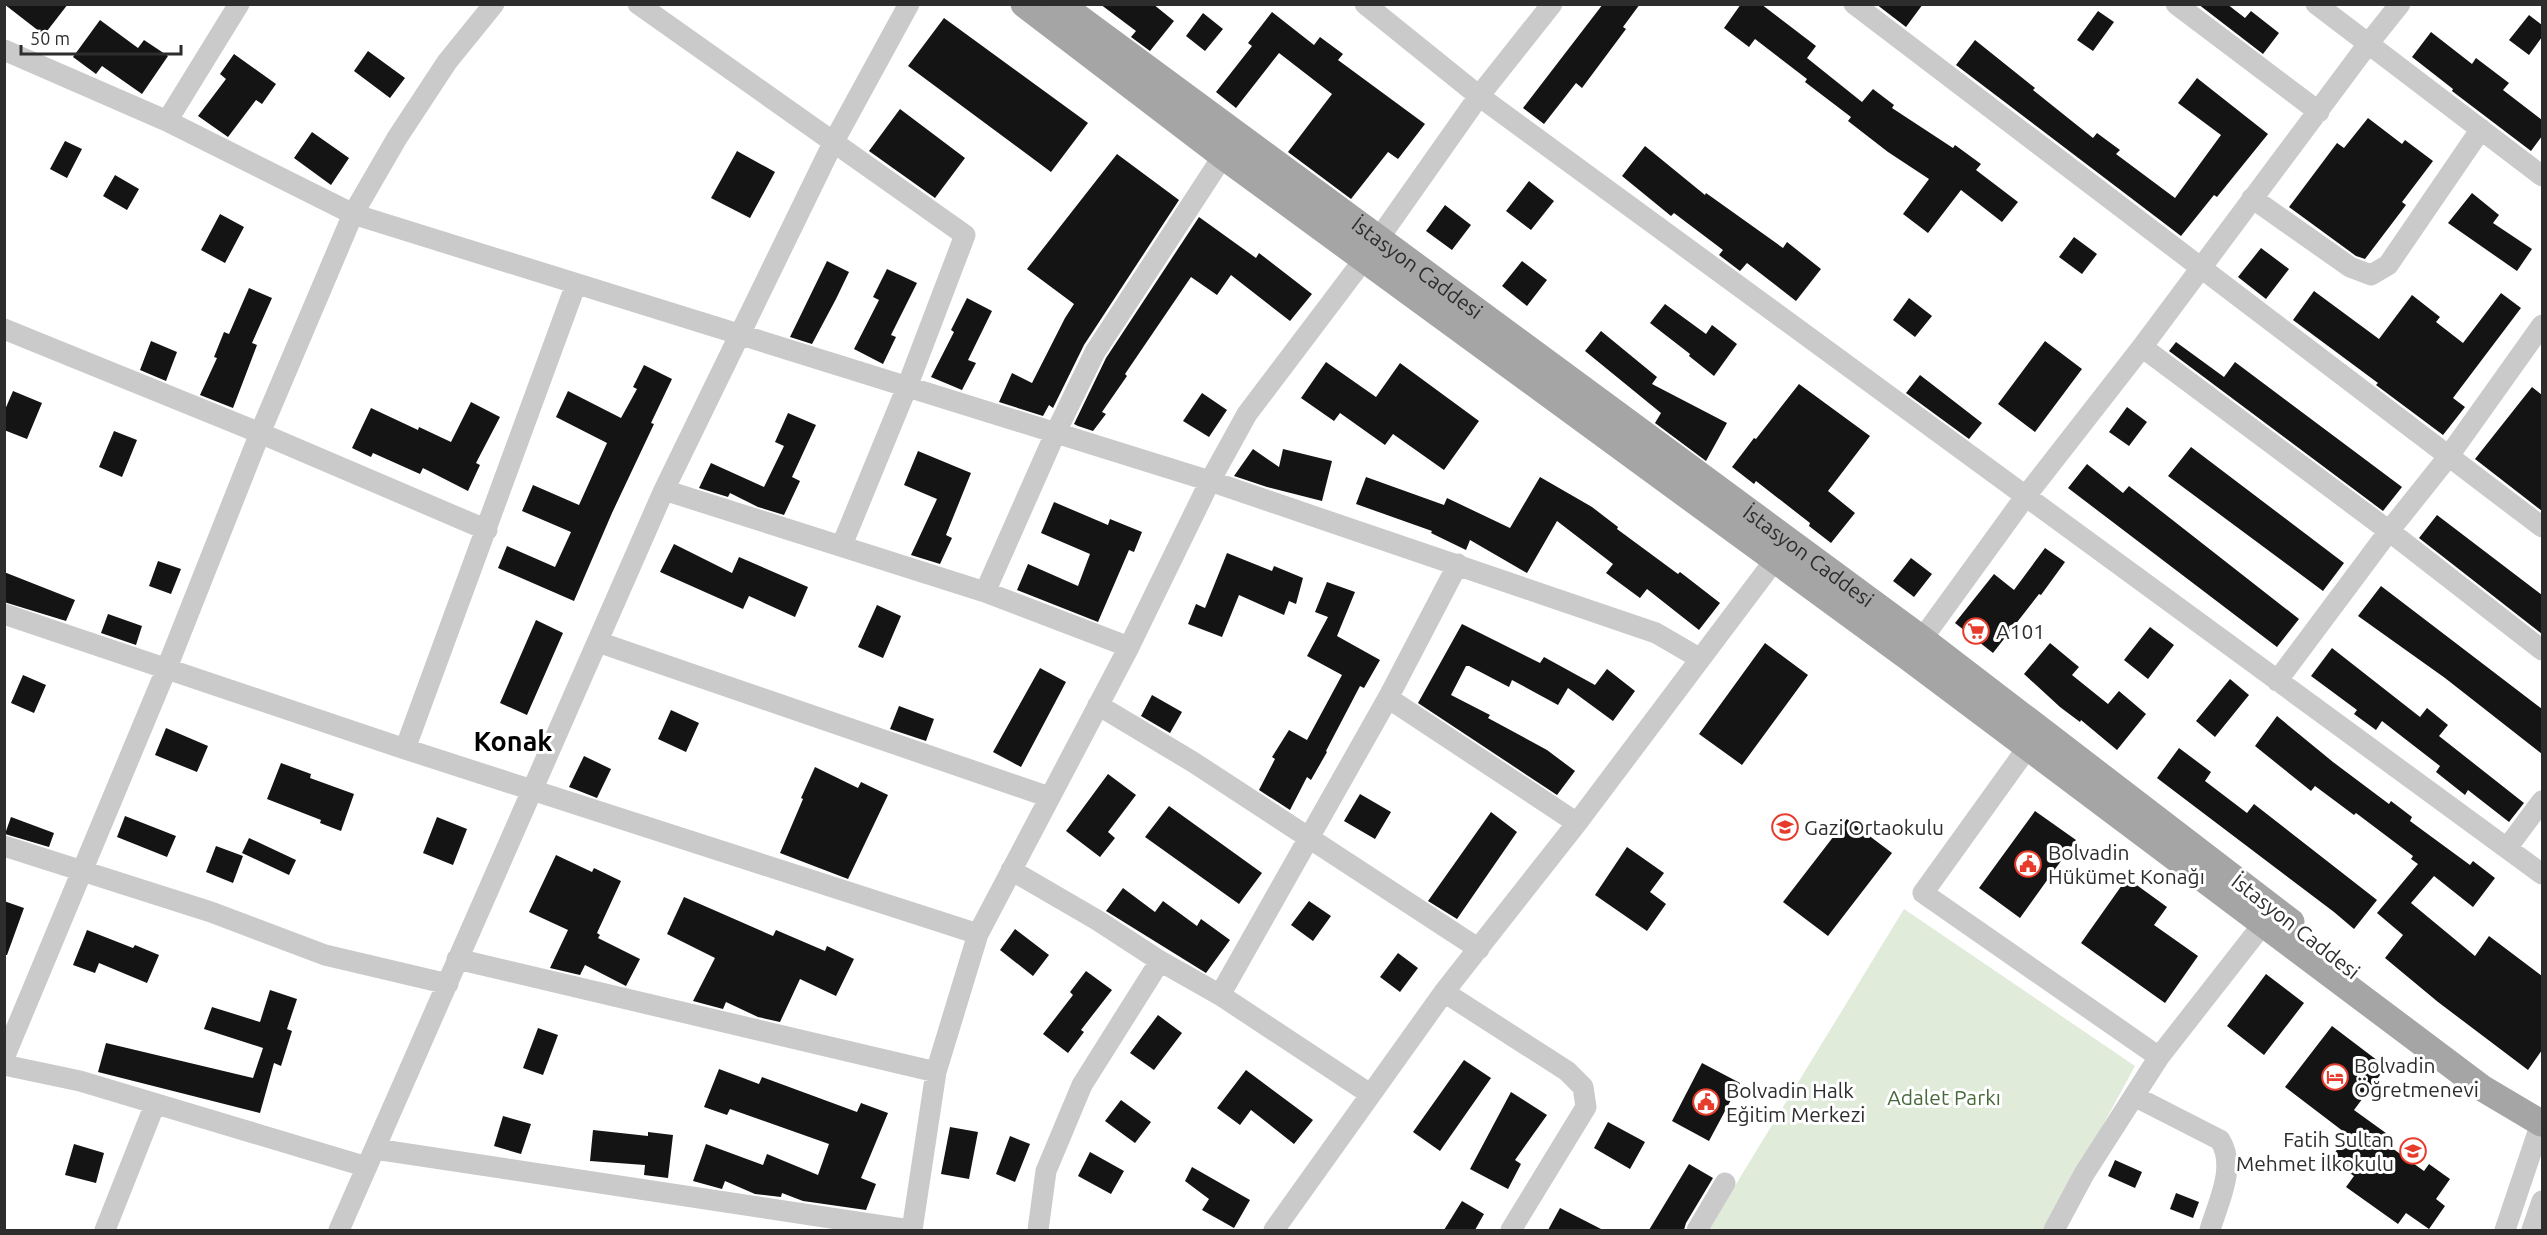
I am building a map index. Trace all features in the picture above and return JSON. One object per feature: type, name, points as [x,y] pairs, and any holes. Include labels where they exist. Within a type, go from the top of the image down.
[{"type":"main road","points":[[1024,4],[1222,156],[1371,249],[1774,561],[1915,648],[2028,747],[2482,1088],[2542,1123]]},
{"type":"main road","name":"İstasyon Caddesi","points":[[1060,4],[1371,249],[1915,648],[2492,1077],[2542,1123]]},
{"type":"street","points":[[167,121],[239,4]]},
{"type":"street","points":[[4,1058],[166,670],[260,433],[353,214],[397,138],[447,62],[494,4]]},
{"type":"street","points":[[638,4],[833,144],[965,235],[907,387],[842,545]]},
{"type":"street","points":[[339,1230],[664,490],[833,144],[909,4]]},
{"type":"street","points":[[1365,4],[1479,96],[2542,874]]},
{"type":"street","points":[[4,1065],[80,1081],[155,1104],[371,1158],[911,1230],[936,1072],[978,934],[1129,647],[1210,481],[1247,414],[1371,249],[1479,96],[1552,4]]},
{"type":"street","points":[[1854,4],[2448,458],[2542,527]]},
{"type":"street","points":[[2176,4],[2319,112]]},
{"type":"street","points":[[2316,4],[2542,176]]},
{"type":"street","points":[[1915,648],[2025,496],[2142,346],[2400,4]]},
{"type":"street","points":[[4,50],[167,121],[353,214],[1210,481],[1656,633],[1699,658]]},
{"type":"street","points":[[2252,198],[2350,267],[2372,275],[2388,265],[2481,129]]},
{"type":"street","points":[[985,592],[1055,434],[1095,352],[1222,156]]},
{"type":"street","points":[[405,749],[576,284]]},
{"type":"street","points":[[2277,681],[2389,531],[2448,458],[2542,325]]},
{"type":"street","points":[[4,329],[260,433],[487,530]]},
{"type":"street","points":[[2142,346],[2389,531],[2542,650]]},
{"type":"street","points":[[664,490],[985,592],[1129,647]]},
{"type":"street","points":[[1274,1230],[1444,992],[1577,823],[1774,561]]},
{"type":"street","points":[[1220,995],[1388,698],[1458,564]]},
{"type":"street","points":[[4,614],[405,749],[978,934]]},
{"type":"street","points":[[598,642],[1049,797]]},
{"type":"street","points":[[1388,698],[1577,823]]},
{"type":"street","points":[[1098,705],[1193,762],[1479,949]]},
{"type":"street","points":[[2028,747],[1923,893],[2160,1057]]},
{"type":"street","points":[[2507,848],[2542,801]]},
{"type":"street","points":[[4,846],[211,912],[325,955],[448,984]]},
{"type":"street","points":[[1011,870],[1220,995],[1370,1094]]},
{"type":"street","points":[[2054,1230],[2084,1174],[2160,1057],[2263,924]]},
{"type":"street","points":[[457,959],[936,1072]]},
{"type":"street","points":[[1038,1230],[1046,1171],[1082,1086],[1160,961]]},
{"type":"street","points":[[1444,992],[1567,1071],[1583,1087],[1586,1107],[1511,1230]]},
{"type":"street","points":[[2134,1096],[2220,1140],[2227,1151],[2229,1165],[2210,1230]]},
{"type":"street","points":[[105,1230],[155,1104]]},
{"type":"street","points":[[2505,1230],[2542,1123]]},
{"type":"street","points":[[1697,1230],[1725,1183]]},
{"type":"street","points":[[2532,1230],[2542,1201]]},
{"type":"green space","name":"Adalet Parkı","points":[[1904,909],[2135,1066],[2046,1230],[1708,1230]]},
{"type":"building","points":[[4,4],[68,4],[44,35]]},
{"type":"building","points":[[1100,4],[1153,4],[1174,21],[1150,51],[1131,37],[1136,31]]},
{"type":"building","points":[[1603,4],[1640,4],[1623,27],[1626,29],[1582,88],[1576,83],[1544,124],[1523,108]]},
{"type":"building","points":[[1741,4],[1761,4],[1816,46],[1807,58],[1862,102],[1873,89],[1894,105],[1892,108],[1953,148],[1955,145],[1981,164],[1976,170],[2018,202],[2002,222],[1961,190],[1928,233],[1903,214],[1929,179],[1888,152],[1848,121],[1851,117],[1805,82],[1807,79],[1755,39],[1749,47],[1724,28]]},
{"type":"building","points":[[1876,4],[1923,4],[1906,27]]},
{"type":"building","points":[[2198,4],[2227,4],[2245,18],[2251,11],[2279,33],[2263,54]]},
{"type":"building","points":[[2098,11],[2114,22],[2093,51],[2077,40]]},
{"type":"building","points":[[1272,12],[1314,45],[1320,37],[1343,54],[1338,60],[1425,124],[1398,159],[1388,152],[1351,199],[1288,152],[1332,94],[1279,53],[1236,108],[1216,92],[1252,46],[1248,43]]},
{"type":"building","points":[[1203,13],[1223,29],[1205,51],[1186,36]]},
{"type":"building","points":[[2529,15],[2542,25],[2542,37],[2529,55],[2509,40]]},
{"type":"building","points":[[944,18],[1088,123],[1051,172],[908,66]]},
{"type":"building","points":[[100,20],[138,48],[144,40],[168,56],[142,94],[102,66],[96,74],[73,57]]},
{"type":"building","points":[[2431,32],[2472,64],[2476,58],[2509,83],[2503,90],[2542,120],[2542,136],[2531,151],[2452,91],[2453,89],[2412,57]]},
{"type":"building","points":[[1975,40],[2093,138],[2097,133],[2120,150],[2116,154],[2175,198],[2221,135],[2178,103],[2197,78],[2268,134],[2217,197],[2214,195],[2181,236],[1956,65]]},
{"type":"building","points":[[368,51],[405,78],[390,98],[354,71]]},
{"type":"building","points":[[234,54],[276,84],[262,104],[256,100],[228,137],[198,116],[226,79],[220,74]]},
{"type":"building","points":[[900,109],[965,158],[935,198],[869,151]]},
{"type":"building","points":[[2368,118],[2402,144],[2405,140],[2433,161],[2402,202],[2406,205],[2365,259],[2356,256],[2289,207],[2337,143],[2344,148]]},
{"type":"building","points":[[312,132],[349,158],[331,185],[294,158]]},
{"type":"building","points":[[65,141],[82,149],[67,178],[50,169]]},
{"type":"building","points":[[1645,146],[1705,195],[1706,193],[1783,248],[1787,242],[1821,269],[1796,301],[1747,263],[1740,271],[1719,255],[1723,250],[1674,213],[1671,216],[1622,176]]},
{"type":"building","points":[[737,151],[775,172],[750,218],[711,198]]},
{"type":"building","points":[[1117,154],[1179,200],[1084,345],[1053,408],[1049,405],[1043,416],[999,402],[1012,373],[1032,383],[1074,304],[1027,269]]},
{"type":"building","points":[[115,175],[139,189],[127,210],[103,196]]},
{"type":"building","points":[[1529,181],[1554,201],[1531,230],[1506,211]]},
{"type":"building","points":[[2472,193],[2499,215],[2493,223],[2532,249],[2517,271],[2448,223]]},
{"type":"building","points":[[1445,205],[1471,225],[1452,250],[1426,231]]},
{"type":"building","points":[[220,214],[244,227],[225,263],[201,250]]},
{"type":"building","points":[[1199,217],[1256,258],[1259,253],[1312,294],[1290,321],[1231,275],[1217,295],[1191,277],[1125,374],[1127,376],[1102,412],[1106,414],[1093,431],[1074,424],[1106,358]]},
{"type":"building","points":[[2074,237],[2097,254],[2082,274],[2059,257]]},
{"type":"building","points":[[2261,248],[2289,269],[2266,299],[2238,277]]},
{"type":"building","points":[[827,261],[849,272],[836,299],[812,344],[790,337]]},
{"type":"building","points":[[1522,261],[1547,280],[1527,306],[1502,286]]},
{"type":"building","points":[[887,269],[917,283],[891,335],[896,337],[883,364],[854,349],[879,300],[873,297]]},
{"type":"building","points":[[249,288],[272,298],[252,343],[257,345],[233,408],[200,395],[217,358],[214,357],[224,332],[229,334]]},
{"type":"building","points":[[2314,291],[2379,339],[2412,295],[2440,317],[2436,322],[2463,343],[2501,293],[2521,308],[2453,398],[2465,407],[2443,435],[2293,320]]},
{"type":"building","points":[[967,298],[992,311],[968,360],[976,363],[962,390],[931,377],[954,332],[951,330]]},
{"type":"building","points":[[1909,298],[1932,316],[1915,337],[1893,320]]},
{"type":"building","points":[[1665,304],[1706,334],[1712,325],[1737,344],[1714,376],[1650,323]]},
{"type":"building","points":[[1601,331],[1657,377],[1652,384],[1727,423],[1706,461],[1655,423],[1661,413],[1585,351]]},
{"type":"building","points":[[151,341],[177,352],[166,381],[140,370]]},
{"type":"building","points":[[2045,341],[2082,369],[2035,432],[1998,404]]},
{"type":"building","points":[[2176,342],[2224,377],[2235,362],[2402,487],[2383,511],[2169,351]]},
{"type":"building","points":[[1326,362],[1376,397],[1400,363],[1479,421],[1444,470],[1393,434],[1385,445],[1340,413],[1334,421],[1301,398]]},
{"type":"building","points":[[644,365],[672,379],[574,601],[498,568],[507,546],[555,567],[571,532],[522,511],[533,485],[579,505],[607,443],[556,417],[568,391],[621,418],[637,389],[633,387]]},
{"type":"building","points":[[1920,375],[1982,423],[1969,439],[1906,393]]},
{"type":"building","points":[[1799,384],[1870,436],[1828,491],[1855,513],[1831,543],[1809,526],[1810,523],[1756,481],[1754,484],[1732,467]]},
{"type":"building","points":[[2532,387],[2542,395],[2542,511],[2475,459]]},
{"type":"building","points":[[13,391],[42,403],[27,439],[4,430],[4,412]]},
{"type":"building","points":[[1202,393],[1227,410],[1209,437],[1183,421]]},
{"type":"building","points":[[471,402],[500,417],[476,463],[480,465],[468,491],[423,468],[420,474],[373,453],[371,457],[352,448],[371,408],[418,430],[419,427],[451,442]]},
{"type":"building","points":[[2127,407],[2147,422],[2129,446],[2109,432]]},
{"type":"building","points":[[788,413],[816,425],[792,477],[800,481],[784,515],[758,507],[730,493],[728,497],[699,488],[711,463],[764,487],[784,446],[775,442]]},
{"type":"building","points":[[114,431],[137,440],[122,477],[99,467]]},
{"type":"building","points":[[2191,447],[2344,563],[2323,591],[2168,476]]},
{"type":"building","points":[[1253,449],[1279,467],[1283,449],[1332,461],[1322,501],[1234,476]]},
{"type":"building","points":[[918,451],[971,473],[946,535],[952,538],[940,564],[911,555],[937,499],[904,485]]},
{"type":"building","points":[[2087,464],[2123,493],[2129,486],[2299,619],[2277,647],[2068,488]]},
{"type":"building","points":[[1366,477],[1444,505],[1447,498],[1510,528],[1540,477],[1592,507],[1618,527],[1617,529],[1678,574],[1680,572],[1720,603],[1699,630],[1647,589],[1640,598],[1606,573],[1613,564],[1557,521],[1527,573],[1470,540],[1466,550],[1431,533],[1432,531],[1356,504]]},
{"type":"building","points":[[1054,502],[1108,525],[1110,519],[1142,532],[1134,552],[1129,550],[1098,622],[1017,590],[1028,564],[1078,586],[1090,554],[1041,533]]},
{"type":"building","points":[[2437,515],[2542,595],[2542,634],[2419,538]]},
{"type":"building","points":[[674,544],[732,573],[739,557],[808,587],[795,617],[749,596],[743,609],[660,572]]},
{"type":"building","points":[[2045,548],[2065,562],[1993,653],[1955,623],[1994,574],[2014,590]]},
{"type":"building","points":[[1227,553],[1272,571],[1274,566],[1303,578],[1296,604],[1289,601],[1284,615],[1239,595],[1222,637],[1188,624],[1196,604],[1205,608]]},
{"type":"building","points":[[1911,558],[1932,574],[1914,597],[1893,581]]},
{"type":"building","points":[[158,561],[181,569],[171,594],[149,586]]},
{"type":"building","points":[[4,572],[75,600],[66,621],[4,602]]},
{"type":"building","points":[[1327,582],[1355,592],[1337,636],[1380,660],[1364,688],[1360,686],[1327,752],[1311,780],[1307,777],[1290,810],[1259,790],[1275,759],[1272,757],[1289,730],[1307,740],[1342,675],[1307,656],[1328,617],[1315,612]]},
{"type":"building","points":[[2381,586],[2542,709],[2542,754],[2445,678],[2358,616]]},
{"type":"building","points":[[877,605],[901,616],[883,658],[858,647]]},
{"type":"building","points":[[108,614],[142,626],[136,645],[101,633]]},
{"type":"building","points":[[536,620],[563,633],[527,715],[500,703]]},
{"type":"building","points":[[1462,624],[1540,663],[1544,657],[1595,685],[1607,669],[1635,691],[1613,721],[1568,688],[1558,705],[1512,680],[1509,687],[1466,666],[1451,695],[1490,715],[1488,718],[1547,750],[1575,771],[1557,795],[1418,703]]},
{"type":"building","points":[[2150,627],[2174,645],[2148,679],[2124,660]]},
{"type":"building","points":[[1765,643],[1808,675],[1742,765],[1699,734]]},
{"type":"building","points":[[2050,643],[2079,667],[2072,675],[2108,704],[2119,691],[2146,714],[2117,750],[2081,720],[2080,722],[2060,707],[2024,674]]},
{"type":"building","points":[[2332,648],[2420,717],[2427,708],[2448,725],[2439,736],[2524,803],[2509,822],[2468,790],[2465,795],[2436,772],[2440,766],[2382,721],[2376,730],[2354,714],[2357,710],[2311,676]]},
{"type":"building","points":[[1040,668],[1066,682],[1021,767],[993,752]]},
{"type":"building","points":[[23,675],[46,685],[34,713],[11,703]]},
{"type":"building","points":[[2230,679],[2249,695],[2215,737],[2196,721]]},
{"type":"building","points":[[1152,695],[1182,712],[1170,733],[1141,716]]},
{"type":"building","points":[[899,706],[934,719],[926,741],[890,729]]},
{"type":"building","points":[[671,710],[699,723],[686,752],[658,739]]},
{"type":"building","points":[[2277,716],[2389,804],[2391,801],[2412,817],[2410,821],[2470,865],[2473,861],[2495,878],[2473,907],[2434,876],[2411,903],[2475,956],[2489,936],[2542,976],[2542,1050],[2528,1070],[2438,1002],[2385,958],[2403,935],[2377,913],[2418,864],[2411,859],[2413,856],[2356,813],[2354,815],[2315,786],[2311,791],[2255,746]]},
{"type":"building","points":[[166,728],[208,746],[197,772],[155,755]]},
{"type":"building","points":[[2179,748],[2211,772],[2205,781],[2247,813],[2254,804],[2377,900],[2354,929],[2157,778]]},
{"type":"building","points":[[584,756],[611,769],[597,798],[569,787]]},
{"type":"building","points":[[281,763],[311,774],[310,778],[354,794],[341,831],[320,823],[321,820],[267,799]]},
{"type":"building","points":[[815,767],[858,788],[861,782],[888,795],[848,879],[780,853]]},
{"type":"building","points":[[1108,774],[1136,795],[1108,832],[1115,838],[1100,857],[1066,831]]},
{"type":"building","points":[[1360,794],[1391,812],[1375,839],[1344,821]]},
{"type":"building","points":[[1169,806],[1262,873],[1239,904],[1145,837]]},
{"type":"building","name":"Bolvadin Hükümet Konağı","points":[[2035,811],[2076,840],[2020,918],[1979,888]]},
{"type":"building","points":[[1491,812],[1517,832],[1457,919],[1428,901]]},
{"type":"building","points":[[125,816],[176,836],[167,857],[117,837]]},
{"type":"building","points":[[11,817],[54,833],[49,847],[5,834]]},
{"type":"building","points":[[437,817],[467,829],[453,865],[423,853]]},
{"type":"building","points":[[1847,819],[1892,853],[1828,936],[1783,902]]},
{"type":"building","points":[[249,838],[296,860],[289,875],[242,853]]},
{"type":"building","points":[[216,846],[243,856],[233,883],[206,872]]},
{"type":"building","points":[[1627,847],[1664,873],[1650,892],[1666,904],[1647,931],[1595,895]]},
{"type":"building","points":[[556,855],[592,872],[594,868],[621,881],[597,933],[600,935],[598,938],[640,959],[626,986],[585,965],[580,975],[550,968],[568,930],[529,912]]},
{"type":"building","points":[[2127,878],[2167,907],[2154,925],[2198,956],[2165,1003],[2081,943]]},
{"type":"building","points":[[1123,888],[1155,912],[1163,901],[1197,926],[1201,919],[1230,940],[1206,973],[1106,911]]},
{"type":"building","points":[[684,897],[773,936],[776,930],[825,951],[827,946],[854,959],[836,996],[800,979],[780,1022],[758,1017],[726,1002],[723,1009],[693,1001],[715,958],[667,934]]},
{"type":"building","points":[[4,901],[24,908],[7,955],[4,955]]},
{"type":"building","points":[[1309,901],[1331,916],[1313,941],[1291,925]]},
{"type":"building","points":[[1015,929],[1049,955],[1033,976],[1000,950]]},
{"type":"building","points":[[87,930],[133,948],[135,945],[159,955],[147,983],[99,963],[95,973],[73,965]]},
{"type":"building","points":[[1398,953],[1418,968],[1400,992],[1380,977]]},
{"type":"building","points":[[1086,971],[1112,990],[1081,1030],[1084,1032],[1068,1053],[1043,1034],[1073,995],[1070,992]]},
{"type":"building","points":[[2266,974],[2304,1003],[2264,1055],[2227,1026]]},
{"type":"building","points":[[270,990],[297,999],[287,1029],[292,1031],[281,1066],[274,1063],[260,1113],[98,1072],[106,1043],[253,1078],[263,1048],[204,1029],[212,1007],[260,1022]]},
{"type":"building","points":[[1158,1015],[1182,1033],[1154,1070],[1130,1053]]},
{"type":"building","points":[[2332,1026],[2386,1067],[2354,1110],[2390,1136],[2385,1143],[2424,1171],[2429,1164],[2450,1179],[2436,1199],[2445,1206],[2429,1229],[2406,1213],[2398,1224],[2346,1187],[2354,1176],[2330,1159],[2348,1135],[2285,1087]]},
{"type":"building","points":[[538,1028],[558,1035],[543,1075],[523,1068]]},
{"type":"building","points":[[1464,1060],[1491,1078],[1440,1151],[1413,1132]]},
{"type":"building","name":"Bolvadin Halk Eğitim Merkezi","points":[[1702,1063],[1740,1083],[1709,1141],[1672,1121]]},
{"type":"building","points":[[719,1069],[759,1084],[762,1077],[857,1112],[861,1103],[888,1113],[861,1178],[876,1184],[866,1210],[803,1201],[782,1193],[781,1197],[755,1194],[725,1181],[722,1189],[693,1181],[706,1144],[763,1165],[767,1154],[818,1175],[829,1144],[730,1109],[727,1115],[704,1107]]},
{"type":"building","points":[[1246,1070],[1313,1120],[1294,1144],[1251,1110],[1240,1125],[1217,1108]]},
{"type":"building","points":[[1511,1092],[1547,1115],[1515,1160],[1521,1164],[1508,1189],[1470,1169]]},
{"type":"building","points":[[1121,1100],[1151,1122],[1135,1143],[1105,1121]]},
{"type":"building","points":[[503,1116],[531,1124],[521,1154],[494,1146]]},
{"type":"building","points":[[1608,1122],[1645,1142],[1630,1169],[1594,1148]]},
{"type":"building","points":[[950,1127],[978,1132],[969,1179],[941,1174]]},
{"type":"building","points":[[593,1130],[648,1136],[648,1132],[673,1135],[668,1178],[644,1175],[645,1165],[590,1161]]},
{"type":"building","points":[[1010,1136],[1030,1144],[1015,1182],[996,1174]]},
{"type":"building","points":[[74,1144],[104,1153],[96,1183],[65,1175]]},
{"type":"building","points":[[1090,1152],[1124,1171],[1111,1194],[1078,1176]]},
{"type":"building","points":[[2115,1160],[2142,1172],[2135,1188],[2108,1176]]},
{"type":"building","points":[[1689,1164],[1713,1178],[1684,1230],[1649,1230]]},
{"type":"building","points":[[1192,1167],[1250,1200],[1234,1228],[1202,1210],[1209,1199],[1185,1181]]},
{"type":"building","points":[[2176,1193],[2199,1202],[2193,1218],[2170,1209]]},
{"type":"building","points":[[1462,1201],[1484,1214],[1475,1230],[1444,1230]]},
{"type":"building","points":[[1560,1208],[1603,1230],[1548,1230]]},
{"type":"place","name":"A101","points":[[1976,631]]},
{"type":"place","name":"Gazi Ortaokulu","points":[[1785,827]]},
{"type":"place","name":"Bolvadin Hükümet Konağı","points":[[2028,864]]},
{"type":"place","name":"Bolvadin Öğretmenevi","points":[[2335,1077]]},
{"type":"place","name":"Bolvadin Halk Eğitim Merkezi","points":[[1706,1102]]},
{"type":"place","name":"Fatih Sultan Mehmet İlkokulu","points":[[2413,1151]]},
{"type":"district","name":"Konak","points":[[513,741]]}]
